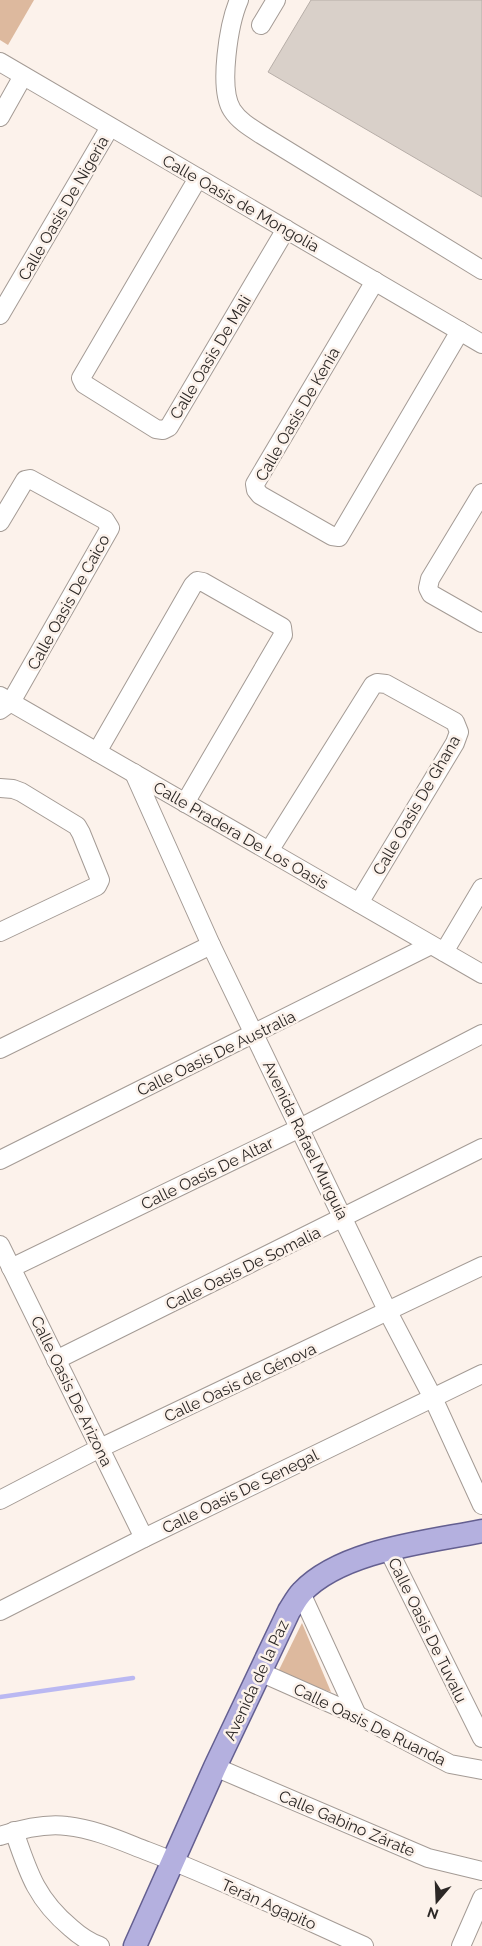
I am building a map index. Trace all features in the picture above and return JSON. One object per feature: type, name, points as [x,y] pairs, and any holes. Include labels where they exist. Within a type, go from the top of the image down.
[{"type":"main road","name":"Avenida de la Paz","points":[[135,1946],[215,1767],[289,1611],[301,1593],[310,1584],[347,1563],[388,1549],[482,1531]]},
{"type":"street","points":[[238,0],[230,26],[225,78],[228,103],[233,112],[262,135],[482,270]]},
{"type":"street","points":[[261,25],[276,0]]},
{"type":"street","name":"Calle Oasis de Mongolia","points":[[0,62],[482,344]]},
{"type":"street","points":[[0,117],[23,76]]},
{"type":"street","name":"Calle Oasis De Nigeria","points":[[0,315],[110,127]]},
{"type":"street","name":"Calle Oasis De Mali","points":[[198,178],[81,378],[84,384],[156,429],[163,430],[169,426],[286,229]]},
{"type":"street","name":"Calle Oasis De Kenia","points":[[375,281],[256,484],[256,490],[260,495],[332,536],[339,537],[460,331]]},
{"type":"street","name":"Calle Oasis De Caico","points":[[0,522],[25,480],[30,479],[105,520],[110,525],[84,575],[4,703]]},
{"type":"street","points":[[482,493],[430,579],[428,588],[431,594],[482,623]]},
{"type":"street","points":[[97,752],[197,581],[203,582],[282,627],[283,635],[185,803]]},
{"type":"street","name":"Calle Oasis De Ghana","points":[[269,851],[373,685],[377,683],[386,684],[455,722],[459,732],[455,742],[359,903]]},
{"type":"street","name":"Calle Pradera De Los Oasis","points":[[4,703],[97,752],[482,974]]},
{"type":"street","name":"Avenida Rafael Murguía","points":[[134,773],[254,1034],[388,1312],[433,1398],[482,1504]]},
{"type":"street","points":[[0,788],[21,792],[76,826],[82,833],[100,880],[97,886],[0,932]]},
{"type":"street","points":[[438,949],[482,888]]},
{"type":"street","points":[[0,1049],[212,945]]},
{"type":"street","name":"Calle Oasis De Australia","points":[[0,1160],[254,1034],[438,949]]},
{"type":"street","name":"Calle Oasis De Altar","points":[[11,1268],[300,1128],[482,1034]]},
{"type":"street","name":"Calle Oasis De Somalia","points":[[56,1360],[482,1148]]},
{"type":"street","name":"Calle Oasis De Arizona","points":[[0,1245],[144,1538]]},
{"type":"street","name":"Calle Oasis de Génova","points":[[0,1500],[100,1448],[482,1266]]},
{"type":"street","name":"Calle Oasis De Senegal","points":[[0,1611],[144,1538],[482,1374]]},
{"type":"street","name":"Calle Oasis De Tuvalu","points":[[388,1549],[482,1738]]},
{"type":"street","points":[[301,1593],[357,1714]]},
{"type":"street","name":"Calle Oasis De Ruanda","points":[[260,1672],[357,1714],[450,1764],[482,1770]]},
{"type":"street","name":"Calle Gabino Zárate","points":[[215,1767],[428,1858],[482,1871]]},
{"type":"street","name":"Terán Agapito","points":[[7,1833],[45,1826],[67,1826],[93,1831],[174,1861],[364,1946]]},
{"type":"street","points":[[7,1833],[44,1901],[60,1919],[87,1941],[100,1946]]},
{"type":"street","points":[[461,1946],[482,1898]]},
{"type":"shaded area","points":[[0,0],[34,0],[8,45],[0,40]]},
{"type":"shaded area","points":[[302,1623],[331,1692],[277,1674]]},
{"type":"building","points":[[311,0],[482,0],[482,197],[268,72]]},
{"type":"waterway","points":[[0,1697],[133,1678]]}]
